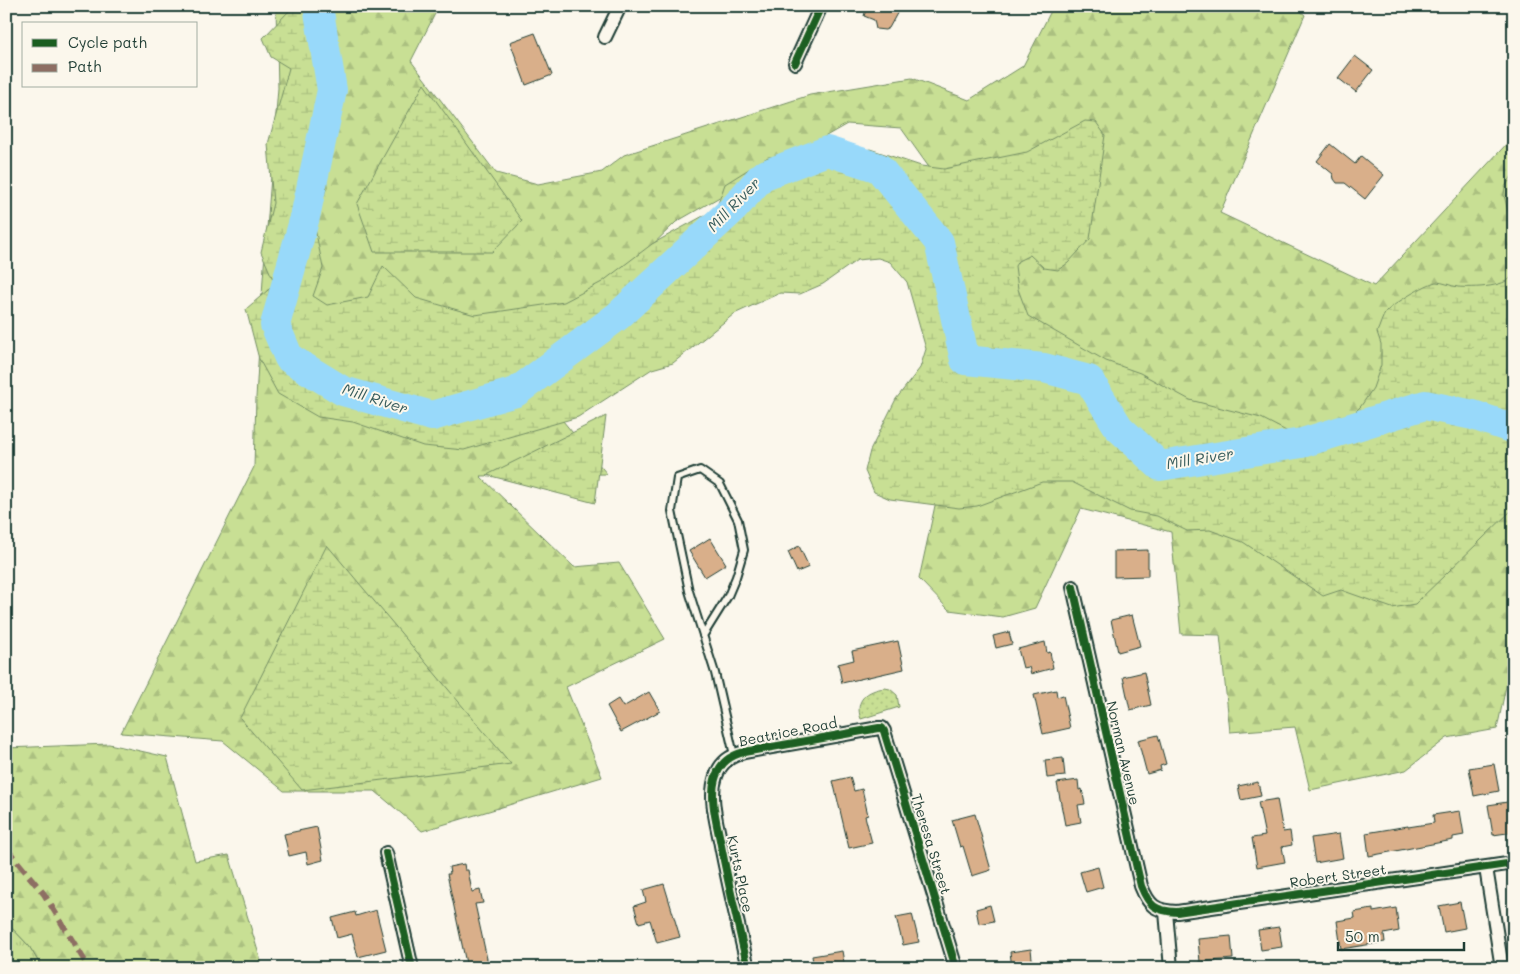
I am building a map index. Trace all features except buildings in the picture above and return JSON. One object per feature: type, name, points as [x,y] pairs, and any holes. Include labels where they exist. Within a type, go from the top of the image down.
[{"type":"street","points":[[606,37],[620,6]]},
{"type":"street","points":[[795,63],[820,6]]},
{"type":"street","name":"Norman Avenue","points":[[1072,587],[1141,886],[1146,900],[1156,908],[1166,912]]},
{"type":"street","name":"Beatrice Road","points":[[714,784],[720,767],[725,760],[734,755],[882,728]]},
{"type":"street","name":"Theresa Street","points":[[882,728],[956,968]]},
{"type":"street","name":"Kurts Place","points":[[714,784],[715,811],[725,867],[748,968]]},
{"type":"street","points":[[386,853],[412,968]]},
{"type":"street","name":"Robert Street","points":[[1166,912],[1177,912],[1514,863]]},
{"type":"street","points":[[1486,868],[1502,968]]},
{"type":"street","points":[[1166,912],[1171,968]]},
{"type":"lane","points":[[703,636],[728,596],[744,550],[738,520],[720,484],[700,470],[677,478],[672,510],[689,590],[714,673],[734,755]]},
{"type":"green space","points":[[274,6],[439,6],[411,61],[496,173],[538,184],[602,172],[624,155],[810,95],[912,78],[969,100],[1023,66],[1052,9],[1072,6],[1294,6],[1305,15],[1220,213],[1374,286],[1514,136],[1514,648],[1497,729],[1447,738],[1406,770],[1310,790],[1295,727],[1230,732],[1220,635],[1181,634],[1171,532],[1081,509],[1035,608],[1003,617],[949,610],[919,579],[953,423],[973,229],[901,128],[847,124],[676,222],[560,335],[553,409],[607,474],[480,476],[574,567],[619,563],[665,639],[566,687],[602,777],[422,831],[375,791],[284,791],[223,741],[121,733],[254,467],[263,279],[278,88],[276,8]]},
{"type":"green space","points":[[287,6],[318,6],[337,54],[338,105],[326,156],[327,187],[314,223],[323,268],[313,296],[327,305],[368,297],[383,266],[416,298],[475,315],[564,302],[602,282],[652,244],[716,209],[725,184],[768,157],[844,155],[870,149],[921,166],[944,169],[1027,152],[1085,121],[1096,122],[1105,135],[1090,239],[1068,263],[1058,270],[1044,268],[1030,255],[1018,261],[1015,266],[1018,289],[1028,316],[1106,361],[1140,373],[1190,400],[1261,418],[1294,435],[1316,436],[1332,430],[1346,421],[1361,406],[1373,388],[1381,365],[1381,344],[1377,332],[1385,314],[1390,308],[1418,290],[1436,282],[1458,287],[1490,286],[1506,281],[1514,272],[1514,508],[1415,604],[1392,608],[1341,590],[1323,596],[1243,542],[1210,530],[1187,531],[1157,516],[1130,511],[1072,482],[1042,482],[977,506],[959,508],[890,499],[874,492],[865,471],[870,451],[896,399],[920,368],[926,349],[907,282],[890,262],[878,258],[857,260],[823,284],[800,294],[780,293],[734,314],[673,363],[652,369],[578,417],[464,450],[423,446],[353,422],[318,417],[278,394],[259,359],[246,309],[275,284],[261,252],[273,203],[268,144],[289,68],[271,57],[263,38],[289,11]]},
{"type":"green space","points":[[424,84],[522,221],[492,252],[374,252],[357,204]]},
{"type":"green space","points":[[1514,173],[1514,236],[1504,195],[1505,187]]},
{"type":"green space","points":[[606,416],[595,503],[487,475]]},
{"type":"green space","points":[[327,545],[511,764],[302,790],[240,718]]},
{"type":"green space","points":[[885,688],[890,689],[897,695],[899,707],[861,719],[859,706],[864,697],[873,691]]},
{"type":"green space","points":[[109,744],[167,757],[195,861],[229,855],[263,968],[42,968],[29,946],[6,922],[6,748]]},
{"type":"green space","points":[[6,922],[29,946],[42,968],[6,968]]},
{"type":"waterway","name":"Mill River","points":[[318,6],[332,90],[305,217],[275,325],[289,358],[343,391],[432,416],[516,392],[618,316],[735,207],[762,176],[827,151],[879,168],[939,242],[965,360],[1044,368],[1089,380],[1119,428],[1160,466],[1302,443],[1425,405],[1473,415],[1514,429]]},
{"type":"marked path","points":[[6,848],[44,894],[89,968]]},
{"type":"cycle path","points":[[795,63],[821,6]]},
{"type":"cycle path","points":[[1073,587],[1141,886],[1150,903],[1158,909],[1177,912],[1514,863]]},
{"type":"cycle path","points":[[748,968],[714,808],[713,792],[718,771],[727,760],[734,755],[744,752],[879,728],[882,728],[884,731],[956,968]]},
{"type":"cycle path","points":[[386,853],[412,968]]}]
